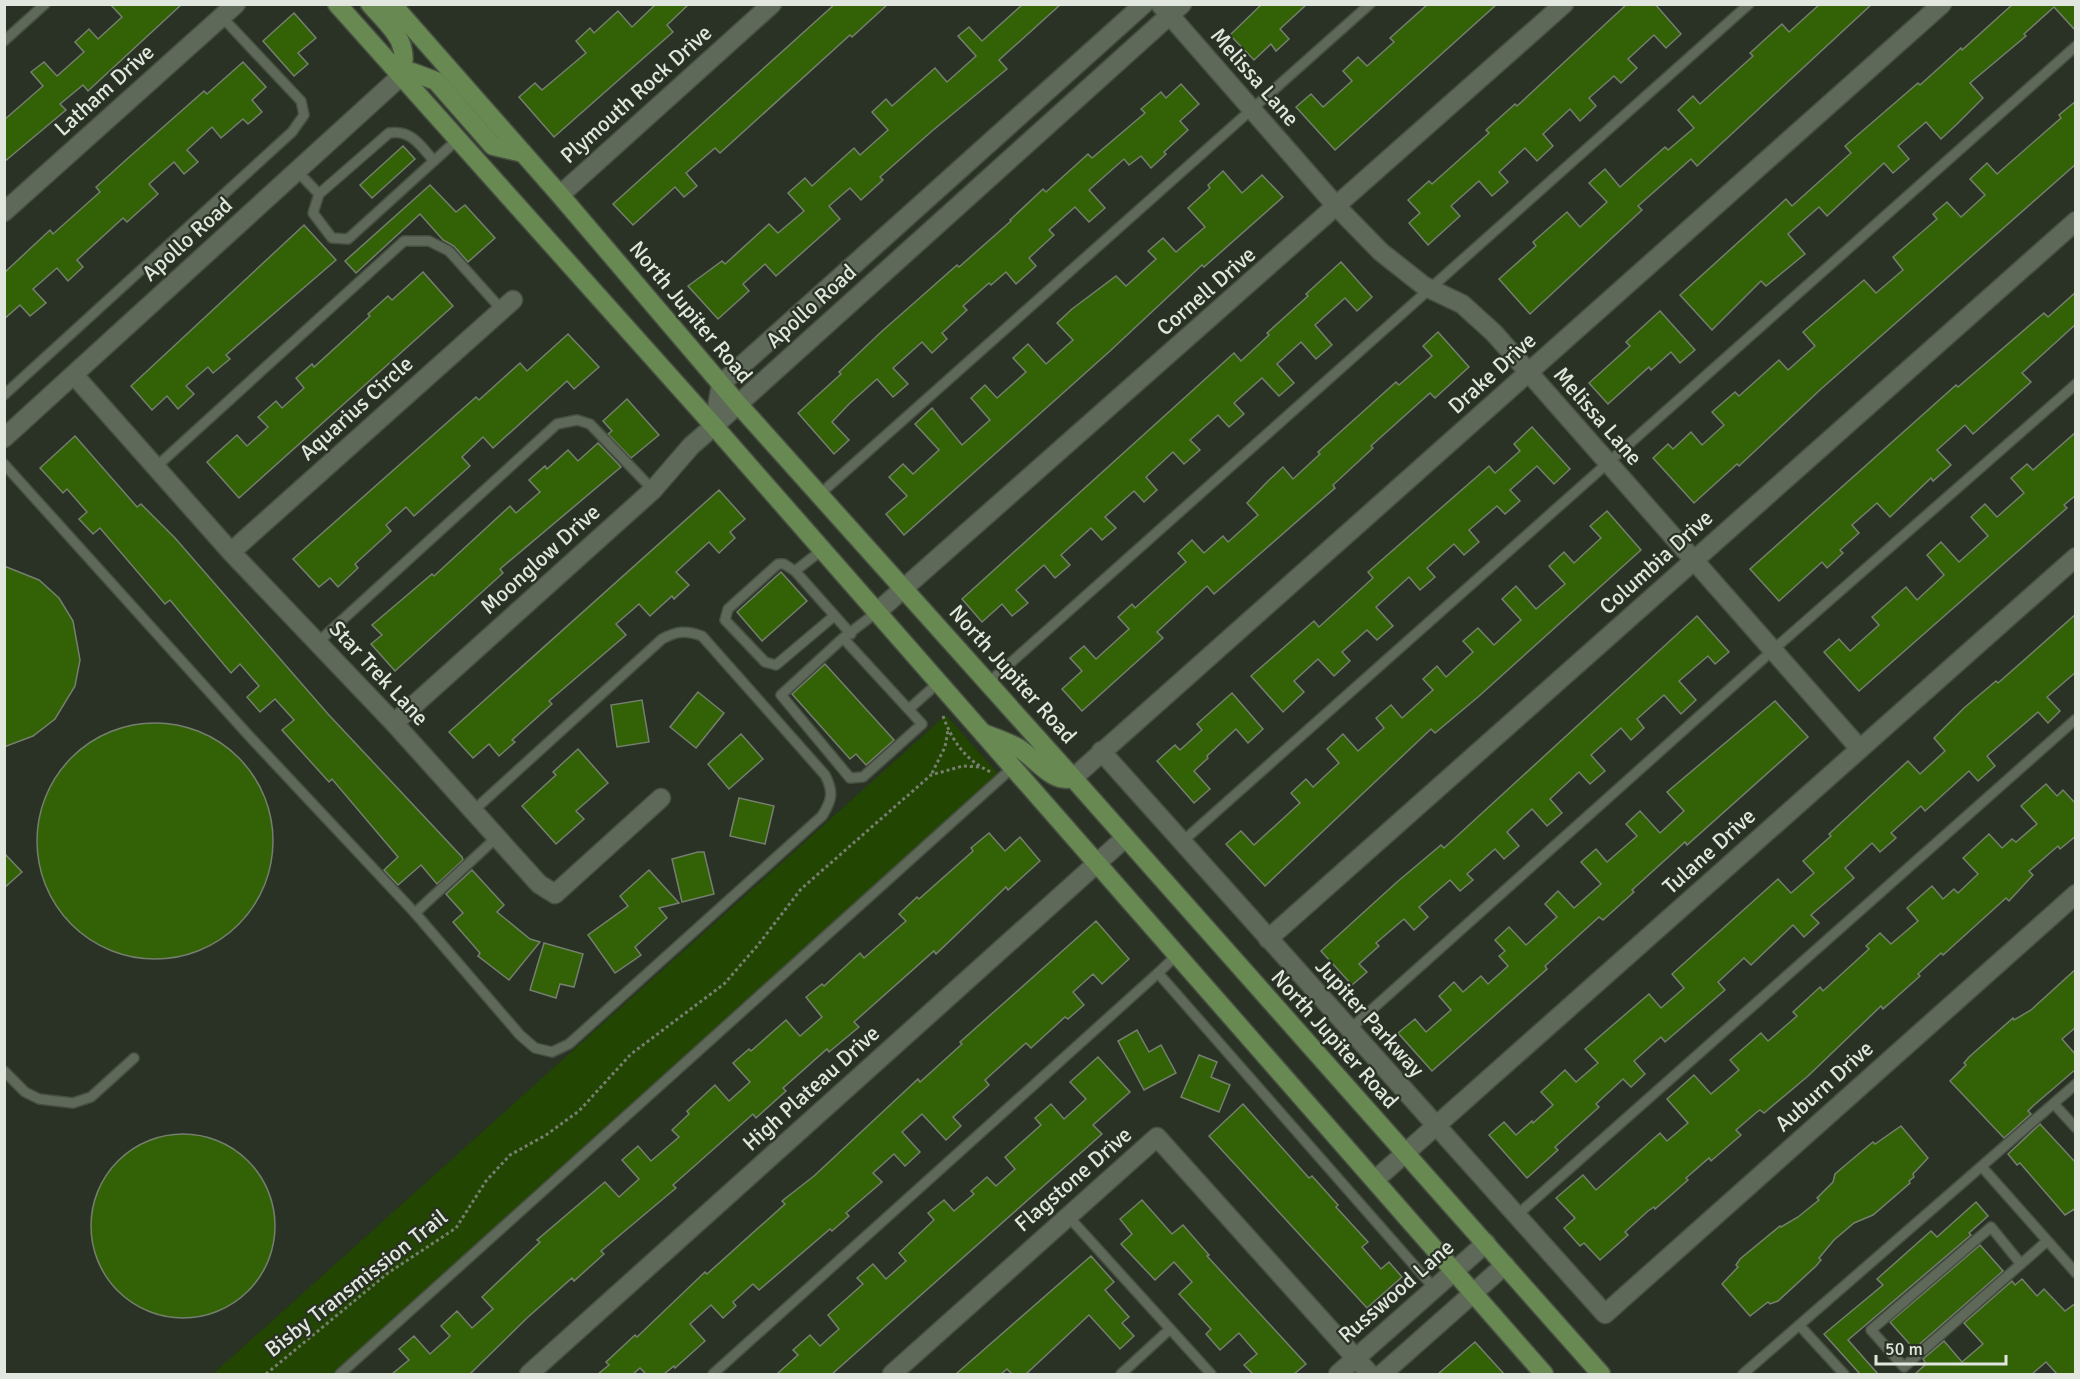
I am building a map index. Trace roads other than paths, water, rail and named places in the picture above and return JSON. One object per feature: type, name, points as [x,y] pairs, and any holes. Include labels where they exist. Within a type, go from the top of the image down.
[{"type":"main road","points":[[337,4],[877,612],[982,733],[1005,773],[1097,863],[1544,1374]]},
{"type":"main road","points":[[370,4],[400,38],[406,60],[401,76]]},
{"type":"main road","name":"North Jupiter Road","points":[[392,4],[560,195],[738,404],[1601,1374]]},
{"type":"main road","points":[[401,76],[412,72],[436,81],[494,146],[523,153]]},
{"type":"main road","points":[[982,733],[1017,746],[1055,776],[1066,780],[1073,778]]},
{"type":"street","name":"Latham Drive","points":[[4,212],[236,4]]},
{"type":"street","name":"Plymouth Rock Drive","points":[[560,195],[772,4]]},
{"type":"street","name":"Apollo Road","points":[[721,384],[1144,4]]},
{"type":"street","name":"Cornell Drive","points":[[877,612],[1338,207],[1564,4]]},
{"type":"street","name":"Drake Drive","points":[[1073,778],[1942,4]]},
{"type":"street","name":"Apollo Road","points":[[714,426],[1170,8]]},
{"type":"street","name":"Melissa Lane","points":[[1170,8],[1252,109],[1381,252],[1431,289],[1462,304],[1494,333],[1860,749]]},
{"type":"street","name":"Apollo Road","points":[[4,438],[401,76]]},
{"type":"street","name":"Columbia Drive","points":[[1268,939],[2076,221]]},
{"type":"street","name":"Aquarius Circle","points":[[231,552],[508,305]]},
{"type":"street","name":"Star Trek Lane","points":[[74,375],[231,552],[394,723],[539,884],[555,894],[661,798]]},
{"type":"street","points":[[714,426],[721,384]]},
{"type":"street","name":"Moonglow Drive","points":[[394,723],[653,490],[691,446],[714,426]]},
{"type":"street","name":"Tulane Drive","points":[[1375,1180],[2076,557]]},
{"type":"street","name":"Jupiter Parkway","points":[[1101,751],[1434,1126],[1605,1314]]},
{"type":"street","name":"High Plateau Drive","points":[[529,1374],[1125,838]]},
{"type":"street","name":"Auburn Drive","points":[[1605,1314],[2076,894]]},
{"type":"street","name":"Flagstone Drive","points":[[892,1374],[1067,1215],[1157,1137],[1370,1374]]},
{"type":"street","name":"Russwood Lane","points":[[1338,1374],[1486,1244]]},
{"type":"street","points":[[1382,1374],[1505,1265]]},
{"type":"lane","points":[[4,41],[45,4]]},
{"type":"lane","points":[[820,494],[1370,4]]},
{"type":"lane","points":[[988,683],[1749,4]]},
{"type":"lane","points":[[4,395],[292,132],[304,115],[301,101],[222,17]]},
{"type":"lane","points":[[1182,842],[2076,46]]},
{"type":"lane","points":[[434,161],[414,138],[398,132],[389,133],[319,194],[313,213],[318,223],[332,238],[348,239],[434,161],[457,140]]},
{"type":"lane","points":[[297,171],[319,194]]},
{"type":"lane","points":[[156,467],[404,241],[429,241],[449,251],[508,305]]},
{"type":"lane","points":[[1349,1030],[1773,650],[2076,384]]},
{"type":"lane","points":[[317,643],[557,424],[577,420],[590,424],[653,490]]},
{"type":"lane","points":[[4,464],[251,738],[415,913],[520,1035],[535,1048],[552,1052],[569,1044],[822,816],[832,801],[832,788],[825,775],[702,636],[691,632],[676,631],[662,639],[473,811]]},
{"type":"lane","points":[[795,571],[822,550]]},
{"type":"lane","points":[[834,616],[776,665],[765,662],[725,620],[728,609],[778,564],[784,564],[795,571],[834,616],[847,636],[922,724],[863,777],[850,778],[781,695],[847,636],[877,612]]},
{"type":"lane","points":[[909,709],[938,683]]},
{"type":"lane","points":[[1516,1216],[2076,719]]},
{"type":"lane","points":[[340,1374],[1005,773]]},
{"type":"lane","points":[[415,913],[497,837]]},
{"type":"lane","points":[[713,1374],[1178,954]]},
{"type":"lane","points":[[1158,973],[1434,1288]]},
{"type":"lane","points":[[4,1071],[25,1092],[39,1099],[73,1103],[91,1097],[134,1058]]},
{"type":"lane","points":[[1743,1374],[2076,1084]]},
{"type":"lane","points":[[2054,1104],[2076,1128]]},
{"type":"lane","points":[[1982,1167],[2076,1273]]},
{"type":"lane","points":[[1067,1215],[1211,1374]]},
{"type":"lane","points":[[2020,1264],[1990,1227],[1871,1330],[1905,1367],[2047,1241]]},
{"type":"lane","points":[[1800,1326],[1844,1374]]},
{"type":"lane","points":[[1121,1374],[1170,1329]]}]
